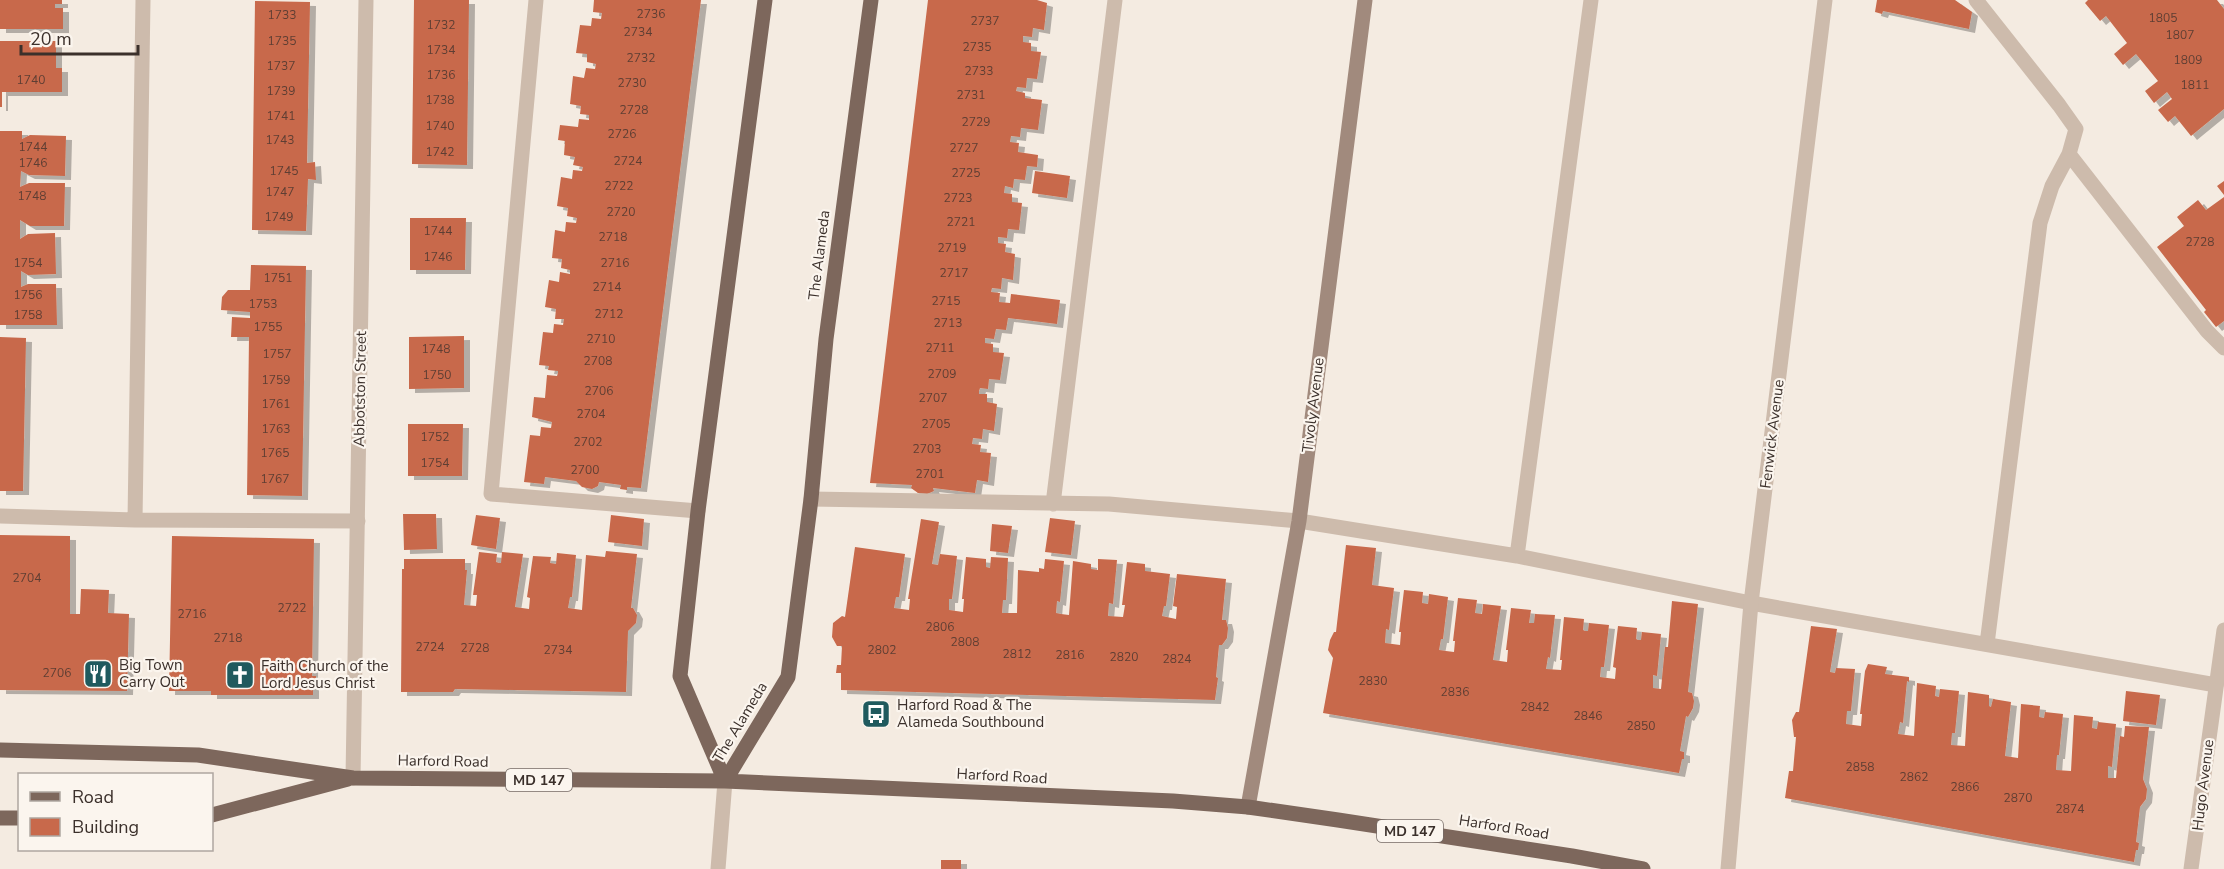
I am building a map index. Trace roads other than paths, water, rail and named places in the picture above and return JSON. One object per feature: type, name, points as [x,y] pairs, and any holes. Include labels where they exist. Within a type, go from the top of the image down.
[{"type":"main road","name":"The Alameda","points":[[725,781],[680,676],[698,511],[765,0]]},
{"type":"main road","name":"The Alameda","points":[[725,781],[788,677],[811,499],[826,339],[871,0]]},
{"type":"main road","name":"Harford Road","points":[[0,750],[198,755],[354,778],[725,781],[1173,801],[1248,807],[1572,856],[1643,869]]},
{"type":"main road","name":"Harford Road","points":[[213,815],[354,778]]},
{"type":"main road","points":[[0,818],[18,818]]},
{"type":"street","points":[[135,520],[143,0]]},
{"type":"street","name":"Abbotston Street","points":[[354,778],[366,0]]},
{"type":"street","points":[[536,0],[491,494],[698,511]]},
{"type":"street","points":[[1053,504],[1115,0]]},
{"type":"street","name":"Tivoly Avenue","points":[[1248,807],[1299,521],[1365,0]]},
{"type":"street","points":[[1517,556],[1591,0]]},
{"type":"street","name":"Fenwick Avenue","points":[[1728,869],[1751,603],[1825,0]]},
{"type":"street","points":[[1976,0],[2076,129],[2069,154],[2052,186],[2040,223],[1987,644]]},
{"type":"street","points":[[2069,154],[2207,331],[2224,348]]},
{"type":"street","points":[[811,499],[1109,504],[1299,521],[1517,556],[1751,603],[2216,685]]},
{"type":"street","points":[[0,516],[135,520],[358,521]]},
{"type":"street","name":"Hugo Avenue","points":[[2191,869],[2224,630]]},
{"type":"street","points":[[718,869],[725,781]]},
{"type":"place","name":"Big Town Carry Out","points":[[98,674]]},
{"type":"place","name":"Faith Church of the Lord Jesus Christ","points":[[240,675]]},
{"type":"place","name":"Harford Road & The Alameda Southbound","points":[[876,714]]}]
